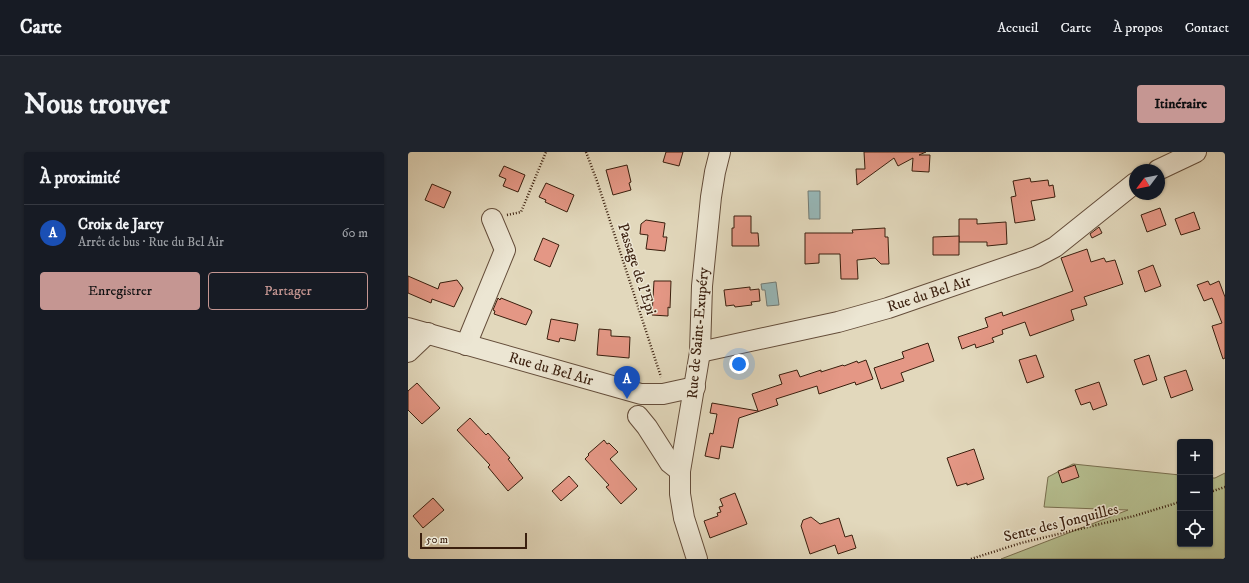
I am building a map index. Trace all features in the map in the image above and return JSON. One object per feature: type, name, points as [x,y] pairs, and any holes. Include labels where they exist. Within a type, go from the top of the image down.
[{"type":"street","name":"Rue de Saint-Exupéry","points":[[697,559],[684,518],[680,494],[680,471],[700,352],[702,286],[711,197],[720,152]]},
{"type":"street","points":[[1165,167],[1196,152]]},
{"type":"street","name":"Rue du Bel Air","points":[[700,352],[838,322],[955,285],[1036,257],[1055,247],[1129,188]]},
{"type":"street","points":[[466,345],[505,250],[492,219]]},
{"type":"street","name":"Rue du Bel Air","points":[[408,328],[641,394],[663,394],[695,387]]},
{"type":"street","points":[[408,352],[428,333]]},
{"type":"street","points":[[638,416],[647,427],[670,463],[680,471]]},
{"type":"path","points":[[492,219],[521,212],[546,152]]},
{"type":"path","name":"Passage de l'Epi","points":[[586,152],[597,181],[660,374],[663,394]]},
{"type":"path","points":[[1213,491],[1225,487]]},
{"type":"path","name":"Sente des Jonquilles","points":[[971,559],[1021,543],[1134,516],[1177,503]]},
{"type":"green space","points":[[1073,464],[1177,475],[1177,547],[1213,547],[1213,478],[1225,473],[1225,559],[1001,559],[1128,510],[1044,507],[1048,477]]},
{"type":"water","points":[[808,191],[820,191],[820,219],[809,219]]},
{"type":"water","points":[[776,282],[779,305],[767,306],[765,290],[762,290],[761,284]]},
{"type":"building","points":[[666,152],[683,152],[679,166],[663,162]]},
{"type":"building","points":[[864,152],[926,152],[919,155],[930,155],[929,172],[912,171],[913,158],[898,166],[894,158],[857,185],[856,169],[865,169]]},
{"type":"building","points":[[627,165],[631,182],[629,183],[631,190],[613,195],[606,170]]},
{"type":"building","points":[[504,166],[525,175],[518,192],[503,186],[506,179],[499,176]]},
{"type":"building","points":[[1030,178],[1031,182],[1048,180],[1049,186],[1053,185],[1055,197],[1031,201],[1035,220],[1015,223],[1011,197],[1016,196],[1013,181]]},
{"type":"building","points":[[546,183],[574,195],[567,212],[545,202],[546,200],[539,197]]},
{"type":"building","points":[[432,184],[451,192],[444,208],[425,200]]},
{"type":"building","points":[[1160,208],[1166,225],[1147,232],[1141,215]]},
{"type":"building","points":[[1194,212],[1200,229],[1181,235],[1175,219]]},
{"type":"building","points":[[734,216],[751,216],[751,233],[758,233],[759,246],[732,246]]},
{"type":"building","points":[[959,219],[977,219],[977,224],[1006,222],[1007,244],[987,246],[987,242],[959,242]]},
{"type":"building","points":[[646,220],[665,223],[663,237],[667,237],[665,251],[646,249],[648,235],[640,234],[641,224]]},
{"type":"building","points":[[1099,227],[1102,233],[1092,238],[1090,234]]},
{"type":"building","points":[[885,228],[885,237],[888,237],[889,264],[881,264],[875,258],[857,260],[858,279],[841,279],[840,254],[819,254],[819,263],[805,264],[805,233],[853,233],[852,230]]},
{"type":"building","points":[[959,236],[959,255],[933,255],[933,237]]},
{"type":"building","points":[[543,238],[559,245],[550,267],[534,260]]},
{"type":"building","points":[[1087,249],[1091,262],[1104,258],[1106,262],[1115,260],[1123,284],[1084,297],[1087,305],[1071,310],[1074,320],[1030,336],[1025,322],[1002,330],[1003,334],[992,338],[994,342],[976,348],[975,344],[962,349],[958,337],[988,327],[985,318],[1002,312],[1003,316],[1073,291],[1061,258]]},
{"type":"building","points":[[1153,265],[1161,286],[1145,292],[1138,271]]},
{"type":"building","points":[[408,276],[438,289],[440,283],[457,280],[463,288],[454,307],[432,299],[431,303],[408,293]]},
{"type":"building","points":[[654,281],[671,281],[670,308],[668,307],[668,316],[652,315]]},
{"type":"building","points":[[1208,281],[1210,285],[1219,281],[1225,297],[1225,358],[1223,359],[1212,326],[1222,323],[1212,298],[1204,301],[1197,285]]},
{"type":"building","points":[[750,287],[750,290],[759,289],[760,301],[751,302],[752,305],[735,307],[734,305],[726,306],[724,290]]},
{"type":"building","points":[[498,298],[531,310],[532,312],[526,325],[494,314],[495,311],[493,310]]},
{"type":"building","points":[[551,319],[578,324],[575,341],[560,338],[559,342],[547,339]]},
{"type":"building","points":[[599,329],[611,330],[611,336],[630,337],[629,358],[597,355]]},
{"type":"building","points":[[928,343],[934,361],[901,373],[904,381],[881,389],[874,368],[904,358],[902,352]]},
{"type":"building","points":[[1036,355],[1044,377],[1027,383],[1019,360]]},
{"type":"building","points":[[1149,355],[1157,380],[1143,385],[1134,360]]},
{"type":"building","points":[[866,360],[873,379],[856,385],[855,382],[819,394],[817,386],[776,399],[778,405],[739,418],[733,448],[721,446],[719,459],[705,456],[710,433],[713,434],[717,414],[710,413],[712,403],[758,411],[752,394],[782,384],[779,375],[797,370],[800,377],[821,370],[821,372],[857,361],[858,363]]},
{"type":"building","points":[[1186,370],[1193,390],[1171,398],[1164,377]]},
{"type":"building","points":[[1099,382],[1107,405],[1093,410],[1090,402],[1081,405],[1075,390]]},
{"type":"building","points":[[417,383],[440,408],[422,424],[408,410],[408,391]]},
{"type":"building","points":[[470,418],[486,435],[488,433],[510,458],[508,459],[523,478],[508,491],[488,467],[490,465],[457,430]]},
{"type":"building","points":[[604,440],[618,452],[610,459],[637,489],[621,504],[606,487],[609,485],[585,459],[589,455],[588,454]]},
{"type":"building","points":[[974,449],[984,479],[967,485],[967,483],[957,486],[947,458]]},
{"type":"building","points":[[1075,465],[1079,477],[1062,483],[1058,471]]},
{"type":"building","points":[[569,476],[578,486],[561,501],[552,491]]},
{"type":"building","points":[[735,493],[747,524],[710,538],[704,521],[718,516],[717,513],[721,512],[719,507],[723,506],[720,499]]},
{"type":"building","points":[[433,498],[444,510],[423,528],[413,516]]},
{"type":"building","points":[[811,517],[820,524],[839,518],[845,537],[852,535],[856,548],[838,554],[835,545],[810,554],[801,526],[803,520]]},
{"type":"place","name":"Croix de Jarcy","points":[[627,399]]}]
